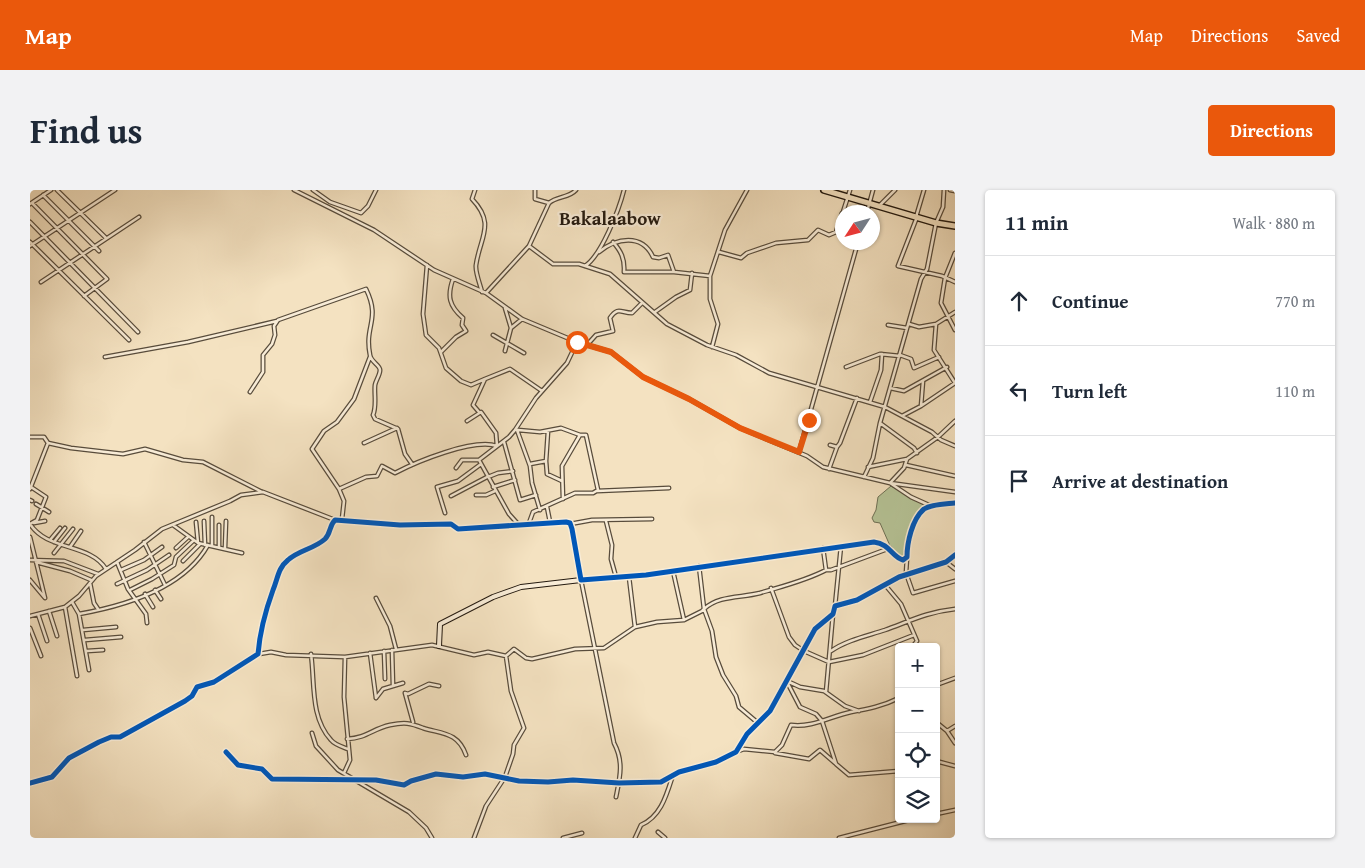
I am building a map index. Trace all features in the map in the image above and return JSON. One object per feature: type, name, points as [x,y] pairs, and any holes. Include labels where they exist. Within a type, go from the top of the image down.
[{"type":"main road","points":[[824,190],[872,205]]},
{"type":"main road","points":[[880,208],[936,223],[955,226]]},
{"type":"street","points":[[51,190],[31,203],[107,279],[84,296]]},
{"type":"street","points":[[57,190],[106,238]]},
{"type":"street","points":[[114,190],[31,244],[129,340]]},
{"type":"street","points":[[294,190],[368,226],[427,265],[453,279],[484,292],[522,319],[577,342],[611,352],[643,377],[689,399],[740,428],[799,452],[829,469],[848,475],[864,476],[890,483],[955,492]]},
{"type":"street","points":[[313,190],[330,202],[361,213],[368,206],[376,190]]},
{"type":"street","points":[[475,190],[472,200],[482,210],[485,236],[475,266],[484,292]]},
{"type":"street","points":[[535,190],[535,199],[549,203]]},
{"type":"street","points":[[484,292],[529,246],[549,203],[553,200],[569,196],[576,190]]},
{"type":"street","points":[[585,266],[599,252],[624,190]]},
{"type":"street","points":[[712,347],[718,324],[710,299],[710,276],[725,230],[747,190]]},
{"type":"street","points":[[845,205],[850,190]]},
{"type":"street","points":[[869,204],[873,190]]},
{"type":"street","points":[[880,205],[895,190]]},
{"type":"street","points":[[864,476],[873,458],[880,423],[921,279],[925,272],[936,223],[943,207],[944,190]]},
{"type":"street","points":[[950,190],[955,192]]},
{"type":"street","points":[[922,191],[916,217],[898,266],[925,272],[955,282]]},
{"type":"street","points":[[43,195],[99,251]]},
{"type":"street","points":[[41,282],[82,253],[139,217]]},
{"type":"street","points":[[30,222],[138,332]]},
{"type":"street","points":[[719,252],[741,258],[747,253],[776,243],[808,240],[818,230],[829,235],[835,232]]},
{"type":"street","points":[[599,252],[613,242],[635,241],[649,250],[653,257],[660,258],[668,255],[674,272]]},
{"type":"street","points":[[613,242],[621,251],[625,263],[624,272],[674,272],[710,276]]},
{"type":"street","points":[[529,246],[553,264],[585,266],[610,274],[642,303],[674,328],[712,347],[759,365],[769,373],[819,386],[885,407],[954,444]]},
{"type":"street","points":[[799,452],[856,250]]},
{"type":"street","points":[[955,254],[945,278],[941,303],[955,330]]},
{"type":"street","points":[[427,265],[424,327],[428,338],[441,352],[446,368],[461,381],[471,385],[510,369],[542,391]]},
{"type":"street","points":[[655,313],[676,297],[690,290],[692,273]]},
{"type":"street","points":[[441,352],[456,337],[466,331],[462,322],[463,318],[450,304],[449,290],[453,279]]},
{"type":"street","points":[[105,357],[188,342],[278,320],[329,301],[337,301],[366,289],[374,304],[373,320],[368,336],[370,357],[354,399],[337,422],[324,431],[312,449],[339,489],[344,501],[342,519]]},
{"type":"street","points":[[587,345],[596,334],[613,331],[610,318],[615,311],[619,309],[632,313],[642,303]]},
{"type":"street","points":[[504,306],[511,328],[505,351]]},
{"type":"street","points":[[909,324],[919,327],[936,324],[955,312]]},
{"type":"street","points":[[511,328],[522,319]]},
{"type":"street","points":[[250,392],[263,372],[263,355],[272,344],[275,334],[274,326],[278,320]]},
{"type":"street","points":[[902,416],[922,406],[955,383],[947,367],[934,350],[936,324]]},
{"type":"street","points":[[888,325],[907,328]]},
{"type":"street","points":[[493,335],[524,353]]},
{"type":"street","points":[[456,468],[462,460],[479,460],[516,430],[542,391],[567,362],[577,342]]},
{"type":"street","points":[[846,367],[882,354],[911,359],[914,368],[939,357]]},
{"type":"street","points":[[870,402],[881,370],[882,354]]},
{"type":"street","points":[[370,357],[380,368],[374,387],[374,418],[398,428]]},
{"type":"street","points":[[890,388],[904,391],[947,367]]},
{"type":"street","points":[[485,379],[473,405],[496,433],[497,446]]},
{"type":"street","points":[[922,406],[923,381]]},
{"type":"street","points":[[829,469],[857,398]]},
{"type":"street","points":[[467,422],[478,412]]},
{"type":"street","points":[[868,468],[907,459],[938,437],[955,421]]},
{"type":"street","points":[[880,423],[914,448],[917,453]]},
{"type":"street","points":[[364,443],[398,428]]},
{"type":"street","points":[[398,428],[405,454],[412,464]]},
{"type":"street","points":[[516,430],[548,431],[561,428],[580,435],[586,435],[597,491]]},
{"type":"street","points":[[516,430],[530,464],[540,510]]},
{"type":"street","points":[[548,431],[547,474],[562,481]]},
{"type":"street","points":[[563,498],[562,466],[580,435]]},
{"type":"street","points":[[30,436],[44,437],[48,442],[78,449],[123,454],[136,453],[145,449],[154,450],[183,460],[203,462],[263,492],[336,520]]},
{"type":"street","points":[[505,440],[503,444],[513,471],[520,500],[536,495]]},
{"type":"street","points":[[32,523],[38,520],[46,497],[31,488],[48,442]]},
{"type":"street","points":[[830,444],[837,447]]},
{"type":"street","points":[[339,489],[366,478],[376,477],[382,466],[394,473],[412,464],[468,446],[497,446]]},
{"type":"street","points":[[890,483],[905,465],[907,459]]},
{"type":"street","points":[[479,460],[494,489],[518,524]]},
{"type":"street","points":[[530,464],[546,461]]},
{"type":"street","points":[[445,512],[437,487],[452,485],[481,464]]},
{"type":"street","points":[[905,465],[955,476]]},
{"type":"street","points":[[451,496],[488,477],[498,473],[513,471]]},
{"type":"street","points":[[476,495],[486,495],[494,489],[515,480]]},
{"type":"street","points":[[890,483],[911,497],[931,506]]},
{"type":"street","points":[[529,523],[532,513],[575,494],[597,491],[669,488]]},
{"type":"street","points":[[30,616],[65,607],[98,574],[162,529],[230,502],[242,495],[263,492]]},
{"type":"street","points":[[955,503],[931,506],[919,515],[908,546],[906,573],[913,593],[955,580]]},
{"type":"street","points":[[36,504],[49,512]]},
{"type":"street","points":[[547,508],[550,522]]},
{"type":"street","points":[[79,614],[124,604],[164,585],[191,566],[208,545],[212,517]]},
{"type":"street","points":[[258,654],[258,639],[266,606],[281,568],[304,549],[317,545],[326,538],[330,525],[336,520],[400,525],[450,524],[458,529],[550,522],[570,524],[584,520],[652,519]]},
{"type":"street","points":[[606,520],[612,545],[611,559],[616,577]]},
{"type":"street","points":[[32,523],[45,521]]},
{"type":"street","points":[[204,521],[208,545]]},
{"type":"street","points":[[225,548],[226,521]]},
{"type":"street","points":[[184,561],[199,543],[196,522]]},
{"type":"street","points":[[32,523],[30,524],[37,532],[50,540],[100,559],[106,569]]},
{"type":"street","points":[[172,524],[199,543],[242,553]]},
{"type":"street","points":[[570,524],[614,743],[621,756],[616,797]]},
{"type":"street","points":[[219,525],[219,547]]},
{"type":"street","points":[[50,540],[60,528]]},
{"type":"street","points":[[54,542],[65,528]]},
{"type":"street","points":[[54,554],[73,529]]},
{"type":"street","points":[[70,548],[80,531]]},
{"type":"street","points":[[176,548],[188,536]]},
{"type":"street","points":[[30,538],[30,547]]},
{"type":"street","points":[[30,538],[45,598],[30,580]]},
{"type":"street","points":[[130,590],[174,565],[176,557],[194,540]]},
{"type":"street","points":[[144,542],[164,585]]},
{"type":"street","points":[[439,646],[440,624],[493,597],[521,587],[629,576],[841,545],[874,542],[890,548],[901,560],[908,557]]},
{"type":"street","points":[[826,692],[841,545]]},
{"type":"street","points":[[121,570],[151,555],[162,547]]},
{"type":"street","points":[[823,548],[826,570]]},
{"type":"street","points":[[506,656],[514,649],[526,658],[532,659],[576,649],[595,648],[612,644],[616,638],[635,627],[657,622],[684,620],[716,601],[760,593],[771,588],[806,580],[826,570],[840,568],[890,548]]},
{"type":"street","points":[[117,584],[155,565],[170,555]]},
{"type":"street","points":[[835,606],[857,600],[886,586],[906,573],[946,562],[955,555]]},
{"type":"street","points":[[30,560],[70,571],[90,582]]},
{"type":"street","points":[[36,561],[64,561],[98,574]]},
{"type":"street","points":[[116,562],[130,590],[146,614],[147,623]]},
{"type":"street","points":[[946,562],[955,569]]},
{"type":"street","points":[[698,566],[704,609],[712,631],[716,658],[723,675],[736,696],[739,707],[758,723]]},
{"type":"street","points":[[673,570],[684,620]]},
{"type":"street","points":[[629,576],[635,627]]},
{"type":"street","points":[[90,582],[94,603],[98,609]]},
{"type":"street","points":[[886,586],[901,604],[917,641],[915,643]]},
{"type":"street","points":[[771,588],[789,637],[804,651],[829,662],[863,655],[914,635]]},
{"type":"street","points":[[155,590],[161,599]]},
{"type":"street","points":[[145,594],[154,607]]},
{"type":"street","points":[[376,598],[390,626],[394,649],[393,686]]},
{"type":"street","points":[[72,602],[79,614],[89,670]]},
{"type":"street","points":[[65,607],[77,676]]},
{"type":"street","points":[[831,651],[840,644],[930,612],[955,609]]},
{"type":"street","points":[[49,611],[57,636]]},
{"type":"street","points":[[38,614],[47,641]]},
{"type":"street","points":[[736,752],[747,734],[772,708],[814,629],[833,614]]},
{"type":"street","points":[[83,630],[116,627]]},
{"type":"street","points":[[30,628],[41,656]]},
{"type":"street","points":[[84,640],[121,637]]},
{"type":"street","points":[[30,783],[52,777],[69,758],[111,737],[120,737],[185,701],[192,696],[197,687],[214,682],[258,654],[271,652],[286,655],[311,654],[346,657],[394,649],[439,646],[449,651],[474,655],[488,652],[506,656]]},
{"type":"street","points":[[86,651],[103,650]]},
{"type":"street","points":[[384,651],[385,679]]},
{"type":"street","points":[[311,654],[314,697],[320,726],[330,740],[349,750]]},
{"type":"street","points":[[370,654],[376,698],[383,689],[403,684]]},
{"type":"street","points":[[474,838],[486,806],[505,777],[514,745],[524,728],[511,691],[506,656]]},
{"type":"street","points":[[344,773],[350,760],[344,697],[346,657]]},
{"type":"street","points":[[940,684],[955,678]]},
{"type":"street","points":[[786,680],[800,687],[826,692],[845,706],[862,712]]},
{"type":"street","points":[[786,680],[800,708],[816,714],[822,720],[836,764]]},
{"type":"street","points":[[413,723],[405,693],[408,694],[429,684],[439,686]]},
{"type":"street","points":[[775,752],[782,745],[791,725],[802,726],[852,712],[862,712],[895,700]]},
{"type":"street","points":[[347,739],[362,738],[390,725],[413,723],[452,736],[464,749],[466,755]]},
{"type":"street","points":[[940,725],[947,731],[955,743]]},
{"type":"street","points":[[947,731],[955,726]]},
{"type":"street","points":[[312,733],[316,746],[344,773],[386,800],[409,812],[426,828],[432,838]]},
{"type":"street","points":[[226,752],[240,767],[262,769],[272,779],[376,780],[404,785],[411,781],[425,779],[436,774],[463,777],[485,774],[519,781],[662,782],[672,776],[716,762],[744,749],[775,752],[809,759],[820,750],[849,774],[895,771]]},
{"type":"street","points":[[940,761],[955,766]]},
{"type":"street","points":[[635,838],[641,825],[651,821],[659,810],[672,776]]},
{"type":"street","points":[[940,813],[955,810]]},
{"type":"street","points":[[838,838],[897,823]]},
{"type":"street","points":[[658,832],[665,838]]},
{"type":"street","points":[[563,838],[582,833]]},
{"type":"green space","points":[[891,486],[925,507],[910,532],[907,556],[903,559],[891,548],[880,523],[874,522],[872,518],[876,510],[878,497]]},
{"type":"cycle path","points":[[30,783],[52,777],[69,758],[111,737],[120,737],[185,701],[192,696],[197,687],[214,682],[258,654],[265,614],[282,566],[292,557],[325,539],[335,520],[400,525],[451,524],[458,529],[566,522],[570,523],[572,529],[581,580],[646,575],[874,542],[884,545],[903,560],[907,557],[911,532],[920,513],[931,506],[955,503]]},
{"type":"cycle path","points":[[226,752],[238,765],[262,769],[272,779],[376,780],[404,785],[411,781],[436,774],[463,777],[485,774],[519,781],[661,782],[679,772],[716,762],[736,752],[747,734],[770,711],[815,629],[833,614],[835,606],[857,600],[899,577],[946,562],[955,555]]},
{"type":"district","name":"Bakalaabow","points":[[610,218]]},
{"type":"route","points":[[577,342],[611,352],[643,377],[663,388],[689,399],[740,428],[799,452],[809,420]]}]
